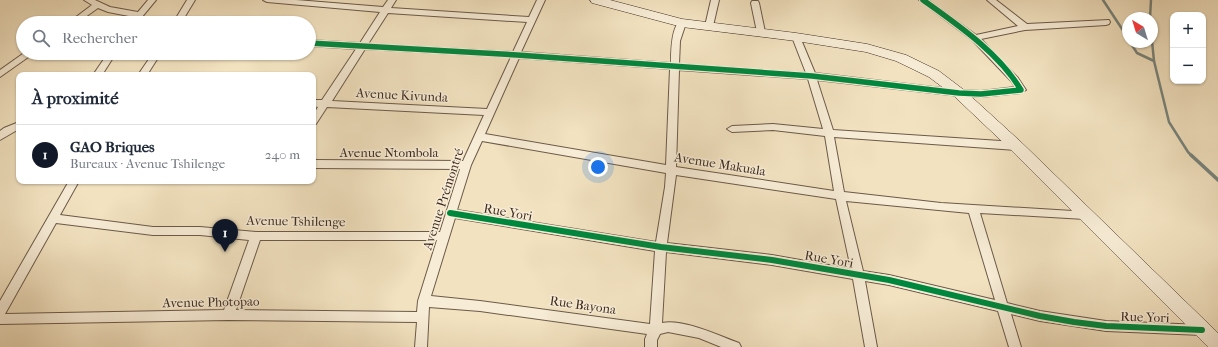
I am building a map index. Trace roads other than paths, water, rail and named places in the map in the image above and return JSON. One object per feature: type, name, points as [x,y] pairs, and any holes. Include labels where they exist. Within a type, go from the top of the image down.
[{"type":"street","points":[[88,0],[97,5],[139,15],[152,0]]},
{"type":"street","points":[[181,16],[191,0]]},
{"type":"street","points":[[267,0],[532,20]]},
{"type":"street","points":[[316,117],[392,0]]},
{"type":"street","name":"Avenue Prémontré","points":[[421,347],[424,301],[466,165],[541,0]]},
{"type":"street","points":[[596,0],[682,23],[761,32],[867,48],[890,54],[934,74],[959,93],[1016,146],[1085,216],[1218,345]]},
{"type":"street","points":[[709,26],[715,0]]},
{"type":"street","points":[[316,43],[517,55],[812,76],[959,93],[981,94],[1021,90],[1015,80],[976,38],[923,0]]},
{"type":"street","points":[[991,0],[1025,27]]},
{"type":"street","points":[[755,3],[761,32]]},
{"type":"street","points":[[82,16],[97,5]]},
{"type":"street","points":[[976,38],[1025,27],[1106,22]]},
{"type":"street","points":[[651,347],[651,339],[656,330],[661,247],[670,187],[676,41],[682,23]]},
{"type":"street","points":[[796,37],[812,76],[826,120],[840,196],[858,275],[871,347]]},
{"type":"street","points":[[0,74],[20,60]]},
{"type":"street","points":[[99,72],[107,60]]},
{"type":"street","points":[[144,72],[152,60]]},
{"type":"street","name":"Avenue Kivunda","points":[[316,103],[490,112]]},
{"type":"street","points":[[0,136],[16,126]]},
{"type":"street","points":[[732,129],[773,127],[829,133],[1016,146]]},
{"type":"street","name":"Avenue Makuala","points":[[479,137],[671,170],[840,196],[941,207],[1085,216]]},
{"type":"street","name":"Avenue Ntombola","points":[[316,164],[466,165]]},
{"type":"street","points":[[0,312],[72,184]]},
{"type":"street","points":[[972,209],[1015,347]]},
{"type":"street","name":"Rue Yori","points":[[450,213],[661,247],[772,260],[889,280],[1040,316],[1106,326],[1202,330]]},
{"type":"street","name":"Avenue Tshilenge","points":[[53,218],[153,231],[200,231],[256,236],[443,236]]},
{"type":"street","points":[[228,314],[256,236]]},
{"type":"street","name":"Rue Bayona","points":[[424,301],[480,306],[656,330],[668,327],[686,330],[735,347]]},
{"type":"street","name":"Avenue Photopao","points":[[0,319],[122,318],[228,314],[422,317]]},
{"type":"waterway","points":[[1103,0],[1122,29]]},
{"type":"waterway","points":[[1150,12],[1151,0]]},
{"type":"waterway","points":[[1134,48],[1137,53],[1154,61]]},
{"type":"waterway","points":[[1153,48],[1154,61]]},
{"type":"waterway","points":[[1154,61],[1169,122],[1191,155]]},
{"type":"waterway","points":[[1191,155],[1218,180]]},
{"type":"place","name":"GAO Briques","points":[[225,252]]}]
